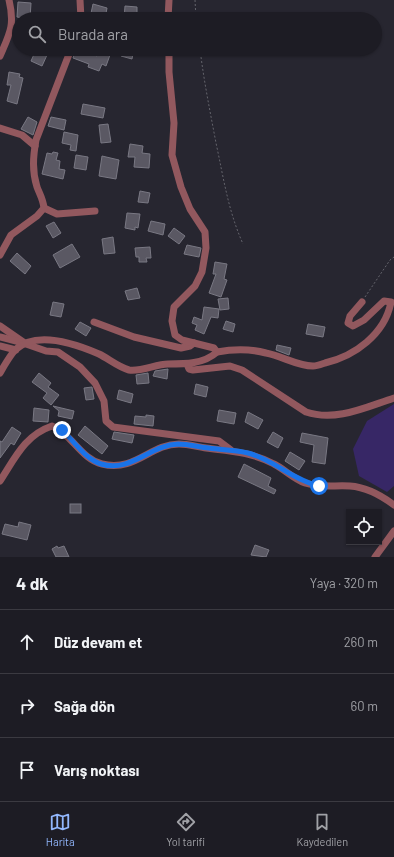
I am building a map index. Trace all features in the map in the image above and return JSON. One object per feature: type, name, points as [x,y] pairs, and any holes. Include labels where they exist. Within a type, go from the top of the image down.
[{"type":"street","points":[[9,0],[12,13]]},
{"type":"street","points":[[80,0],[81,12]]},
{"type":"street","points":[[168,12],[169,0]]},
{"type":"street","points":[[0,56],[11,30],[12,24]]},
{"type":"street","points":[[0,255],[11,234],[37,216],[44,208],[43,199],[33,173],[33,156],[35,146],[68,56]]},
{"type":"street","points":[[169,56],[174,123],[172,155],[181,187],[190,209],[205,232],[206,248],[202,272],[194,286],[174,307],[172,321],[175,335],[182,340],[214,348],[217,352]]},
{"type":"street","points":[[0,128],[22,135],[35,146]]},
{"type":"street","points":[[44,208],[57,214],[95,211]]},
{"type":"street","points":[[0,373],[16,350],[36,340],[46,339],[99,354],[130,370],[163,364],[187,364],[212,357],[217,352],[232,350],[266,352],[314,366],[340,360],[363,346],[376,332],[389,310],[391,302],[384,301],[364,320],[353,326],[348,323],[350,316],[362,302]]},
{"type":"street","points":[[94,322],[134,337],[181,348],[190,346],[194,343]]},
{"type":"street","points":[[0,326],[26,344]]},
{"type":"street","points":[[0,337],[46,351],[58,352],[80,367],[95,383],[104,402],[106,421],[113,427],[219,441],[232,451]]},
{"type":"street","points":[[0,346],[16,350]]},
{"type":"street","points":[[187,364],[189,369],[193,370],[230,366],[242,370],[306,412],[317,415],[329,416],[350,412],[394,398]]},
{"type":"street","points":[[0,481],[24,444],[38,431],[52,426],[62,430],[90,458],[101,464],[121,466],[132,463],[161,448],[178,444],[248,453],[273,463],[304,483],[319,486],[351,486],[372,492],[393,501]]},
{"type":"street","points":[[375,557],[394,531]]},
{"type":"path","points":[[195,0],[196,12]]},
{"type":"path","points":[[201,56],[206,99],[225,192],[235,225],[243,244]]},
{"type":"path","points":[[362,302],[390,260],[394,257]]},
{"type":"shaded area","points":[[394,404],[394,486],[387,492],[359,476],[353,449],[367,421]]},
{"type":"building","points":[[18,2],[31,3],[30,12],[17,12]]},
{"type":"building","points":[[93,4],[107,8],[106,12],[91,12]]},
{"type":"building","points":[[125,6],[137,7],[137,12],[125,12]]},
{"type":"building","points":[[33,56],[47,56],[42,66],[31,61]]},
{"type":"building","points":[[74,56],[110,56],[106,66],[102,64],[99,71],[88,67],[89,64],[73,58]]},
{"type":"building","points":[[121,56],[133,56],[132,59]]},
{"type":"building","points":[[9,72],[20,74],[19,77],[23,78],[17,104],[7,101],[11,85],[7,85]]},
{"type":"building","points":[[83,104],[105,108],[103,118],[81,114]]},
{"type":"building","points":[[28,117],[37,122],[33,135],[21,129]]},
{"type":"building","points":[[51,117],[66,120],[64,130],[48,126]]},
{"type":"building","points":[[108,124],[111,142],[101,143],[99,125]]},
{"type":"building","points":[[64,132],[78,135],[76,151],[70,150],[71,145],[62,143]]},
{"type":"building","points":[[130,144],[143,146],[142,153],[150,154],[149,168],[134,167],[135,157],[128,157]]},
{"type":"building","points":[[53,152],[58,153],[56,160],[60,161],[59,169],[65,170],[63,179],[42,174],[47,153],[52,154]]},
{"type":"building","points":[[76,155],[88,157],[86,170],[74,168]]},
{"type":"building","points":[[102,156],[119,160],[116,179],[99,176]]},
{"type":"building","points":[[140,191],[150,193],[148,203],[138,202]]},
{"type":"building","points":[[127,213],[140,214],[138,228],[135,227],[135,230],[125,228]]},
{"type":"building","points":[[151,221],[165,224],[163,235],[148,231]]},
{"type":"building","points":[[54,222],[61,233],[53,238],[46,226]]},
{"type":"building","points":[[174,228],[185,236],[179,244],[168,236]]},
{"type":"building","points":[[113,237],[115,253],[104,254],[102,239]]},
{"type":"building","points":[[72,244],[80,257],[60,268],[53,255]]},
{"type":"building","points":[[187,245],[201,248],[199,257],[184,254]]},
{"type":"building","points":[[150,247],[151,258],[146,258],[147,262],[139,262],[139,257],[136,257],[135,248]]},
{"type":"building","points":[[17,253],[31,266],[25,274],[10,261]]},
{"type":"building","points":[[215,262],[227,264],[224,279],[227,280],[221,297],[209,293],[216,274],[213,274]]},
{"type":"building","points":[[137,288],[140,298],[128,300],[125,291]]},
{"type":"building","points":[[228,298],[229,309],[220,310],[218,299]]},
{"type":"building","points":[[53,302],[64,304],[61,317],[50,315]]},
{"type":"building","points":[[204,307],[219,309],[218,318],[211,317],[204,334],[195,330],[197,325],[192,323],[194,317],[202,320]]},
{"type":"building","points":[[226,321],[235,324],[233,332],[223,329]]},
{"type":"building","points":[[80,322],[91,328],[86,336],[75,329]]},
{"type":"building","points":[[308,324],[325,327],[323,337],[306,334]]},
{"type":"building","points":[[277,345],[291,348],[289,355],[276,350]]},
{"type":"building","points":[[168,369],[167,379],[153,376],[155,371]]},
{"type":"building","points":[[39,373],[51,383],[48,387],[59,395],[51,405],[43,398],[47,393],[32,382]]},
{"type":"building","points":[[148,373],[149,383],[137,384],[136,375]]},
{"type":"building","points":[[196,384],[208,387],[206,397],[194,394]]},
{"type":"building","points":[[92,387],[94,399],[86,400],[84,388]]},
{"type":"building","points":[[119,390],[133,394],[131,403],[117,399]]},
{"type":"building","points":[[53,406],[74,411],[72,419],[58,416],[59,411]]},
{"type":"building","points":[[34,408],[49,410],[48,422],[33,421]]},
{"type":"building","points":[[219,410],[236,413],[234,424],[217,421]]},
{"type":"building","points":[[248,412],[263,420],[258,429],[245,422]]},
{"type":"building","points":[[146,415],[154,416],[153,426],[134,424],[135,416],[146,417]]},
{"type":"building","points":[[85,426],[108,446],[102,454],[78,435]]},
{"type":"building","points":[[12,427],[21,433],[14,445],[11,443],[0,458],[0,441],[2,442]]},
{"type":"building","points":[[114,432],[134,435],[132,443],[112,439]]},
{"type":"building","points":[[273,432],[283,438],[278,448],[267,442]]},
{"type":"building","points":[[302,433],[328,438],[325,464],[312,462],[314,445],[300,442]]},
{"type":"building","points":[[290,452],[305,461],[299,470],[285,461]]},
{"type":"building","points":[[244,464],[271,478],[268,486],[276,490],[274,494],[238,477]]},
{"type":"building","points":[[70,504],[81,504],[81,513],[70,513]]},
{"type":"building","points":[[19,522],[31,525],[27,540],[2,534],[5,524],[18,527]]},
{"type":"building","points":[[255,545],[269,550],[266,557],[251,555]]},
{"type":"building","points":[[57,546],[58,548],[64,546],[69,557],[56,557],[52,549]]},
{"type":"route","points":[[62,430],[90,458],[101,464],[121,466],[132,463],[161,448],[178,444],[248,453],[273,463],[304,483],[319,486]]}]
